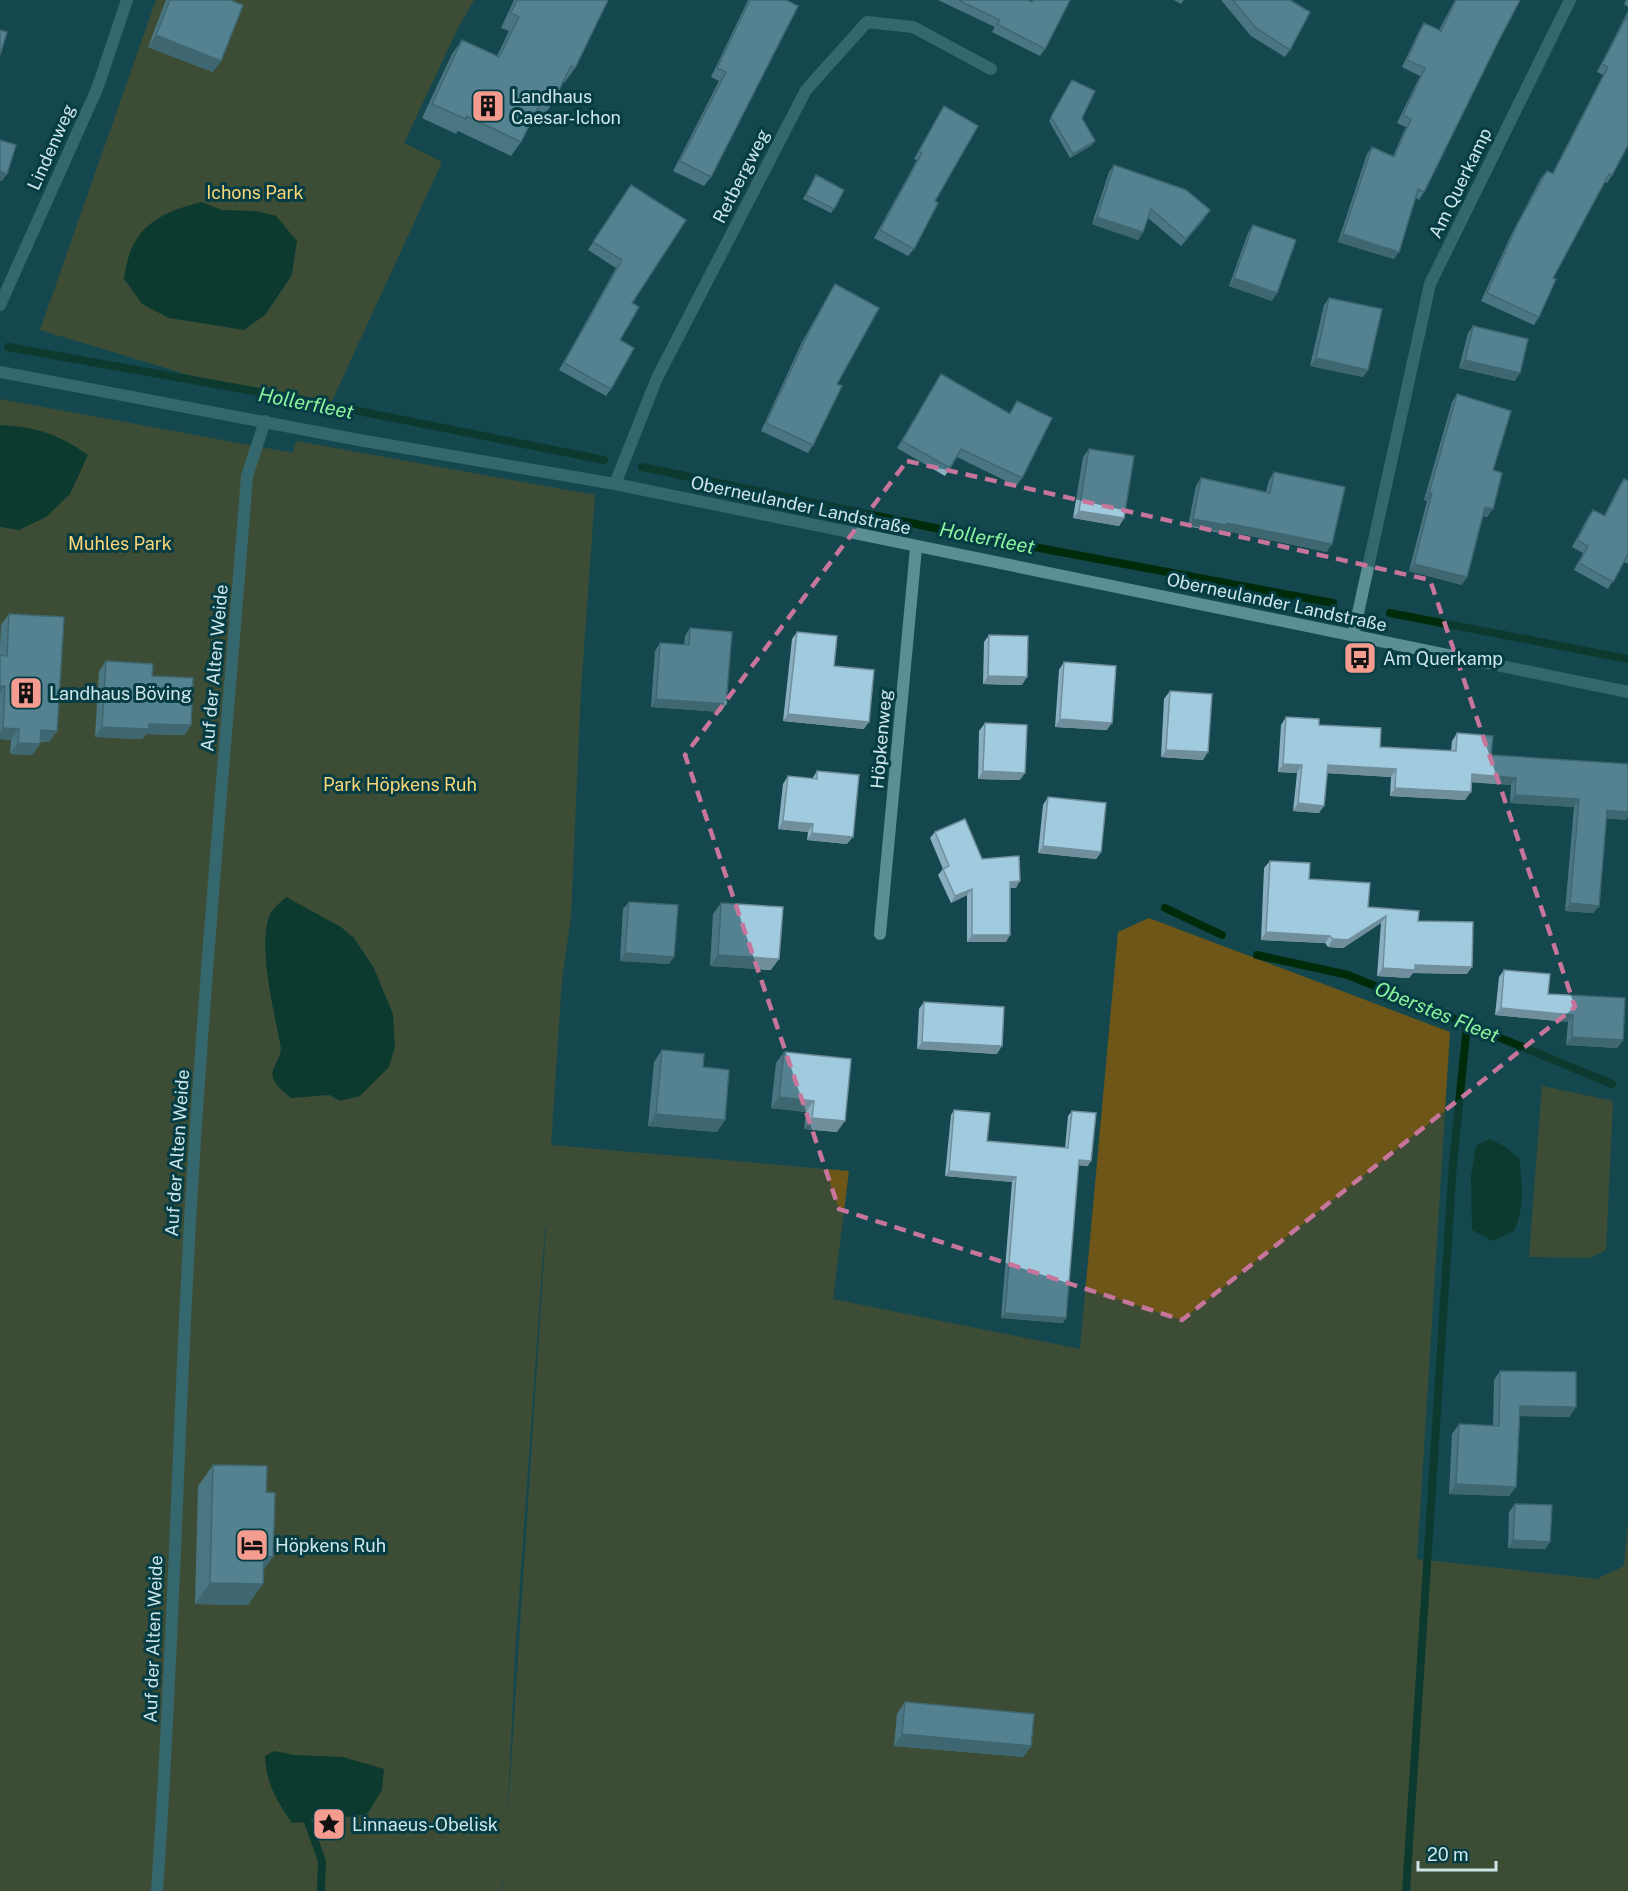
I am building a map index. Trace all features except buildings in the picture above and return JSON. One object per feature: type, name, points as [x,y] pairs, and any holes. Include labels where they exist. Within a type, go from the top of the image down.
[{"type":"street","name":"Lindenweg","points":[[0,305],[97,89],[127,0]]},
{"type":"street","name":"Am Querkamp","points":[[1353,636],[1430,284],[1569,0]]},
{"type":"street","name":"Retbergweg","points":[[615,484],[657,378],[801,98],[867,22],[913,27],[991,69]]},
{"type":"street","name":"Oberneulander Landstraße","points":[[0,372],[359,440],[615,484],[916,548],[1628,692]]},
{"type":"street","name":"Auf der Alten Weide","points":[[157,1891],[169,1719],[178,1456],[197,1114],[247,476],[265,421]]},
{"type":"street","name":"Höpkenweg","points":[[880,934],[916,548]]},
{"type":"highlighted area","points":[[907,461],[1430,580],[1575,1007],[1182,1320],[839,1209],[685,755]]},
{"type":"green space","name":"Ichons Park","points":[[156,0],[474,0],[457,30],[404,143],[442,162],[325,416],[40,330]]},
{"type":"green space","points":[[0,399],[293,453],[296,441],[595,495],[581,689],[571,916],[562,979],[551,1145],[849,1171],[833,1299],[1080,1349],[1118,932],[1149,918],[1450,1032],[1417,1559],[1597,1579],[1624,1566],[1628,1520],[1628,1891],[503,1891],[503,1874],[502,1891],[0,1891]],"holes":[[[546,1228],[507,1827],[515,1653]]]},
{"type":"green space","points":[[1542,1086],[1613,1101],[1606,1250],[1590,1258],[1529,1257]]},
{"type":"shaded area","points":[[201,202],[222,210],[257,211],[276,216],[297,241],[292,275],[265,315],[244,330],[169,318],[142,304],[124,279],[132,248],[148,226],[170,212]]},
{"type":"shaded area","points":[[0,425],[47,433],[88,455],[70,494],[46,517],[19,530],[0,527]]},
{"type":"shaded area","points":[[286,897],[341,927],[354,938],[374,968],[393,1014],[395,1047],[389,1067],[360,1096],[340,1101],[329,1095],[291,1098],[274,1080],[272,1074],[281,1051],[268,978],[265,942],[270,914]]},
{"type":"shaded area","points":[[1489,1139],[1504,1146],[1519,1158],[1522,1186],[1520,1213],[1514,1231],[1493,1241],[1472,1230],[1471,1176],[1476,1146]]},
{"type":"shaded area","points":[[274,1751],[295,1755],[343,1757],[384,1769],[382,1790],[368,1813],[351,1817],[316,1814],[308,1822],[292,1823],[270,1784],[265,1756]]},
{"type":"waterway","name":"Hollerfleet","points":[[8,347],[293,398],[604,460]]},
{"type":"waterway","name":"Hollerfleet","points":[[642,467],[954,532],[1333,603]]},
{"type":"waterway","name":"Hollerfleet","points":[[1390,613],[1628,659]]},
{"type":"waterway","name":"Oberstes Fleet","points":[[1165,908],[1222,935]]},
{"type":"waterway","name":"Oberstes Fleet","points":[[1257,955],[1348,975],[1612,1084]]},
{"type":"waterway","points":[[1406,1891],[1453,1163],[1467,1025]]},
{"type":"waterway","points":[[308,1822],[322,1861],[321,1891]]},
{"type":"place","name":"Landhaus Caesar-Ichon","points":[[488,106]]},
{"type":"place","name":"Am Querkamp","points":[[1360,658]]},
{"type":"place","name":"Landhaus Böving","points":[[26,693]]},
{"type":"place","name":"Höpkens Ruh","points":[[252,1545]]},
{"type":"place","name":"Linnaeus-Obelisk","points":[[329,1824]]},
{"type":"park label","name":"Muhles Park","points":[[120,543]]},
{"type":"park label","name":"Park Höpkens Ruh","points":[[400,784]]}]
